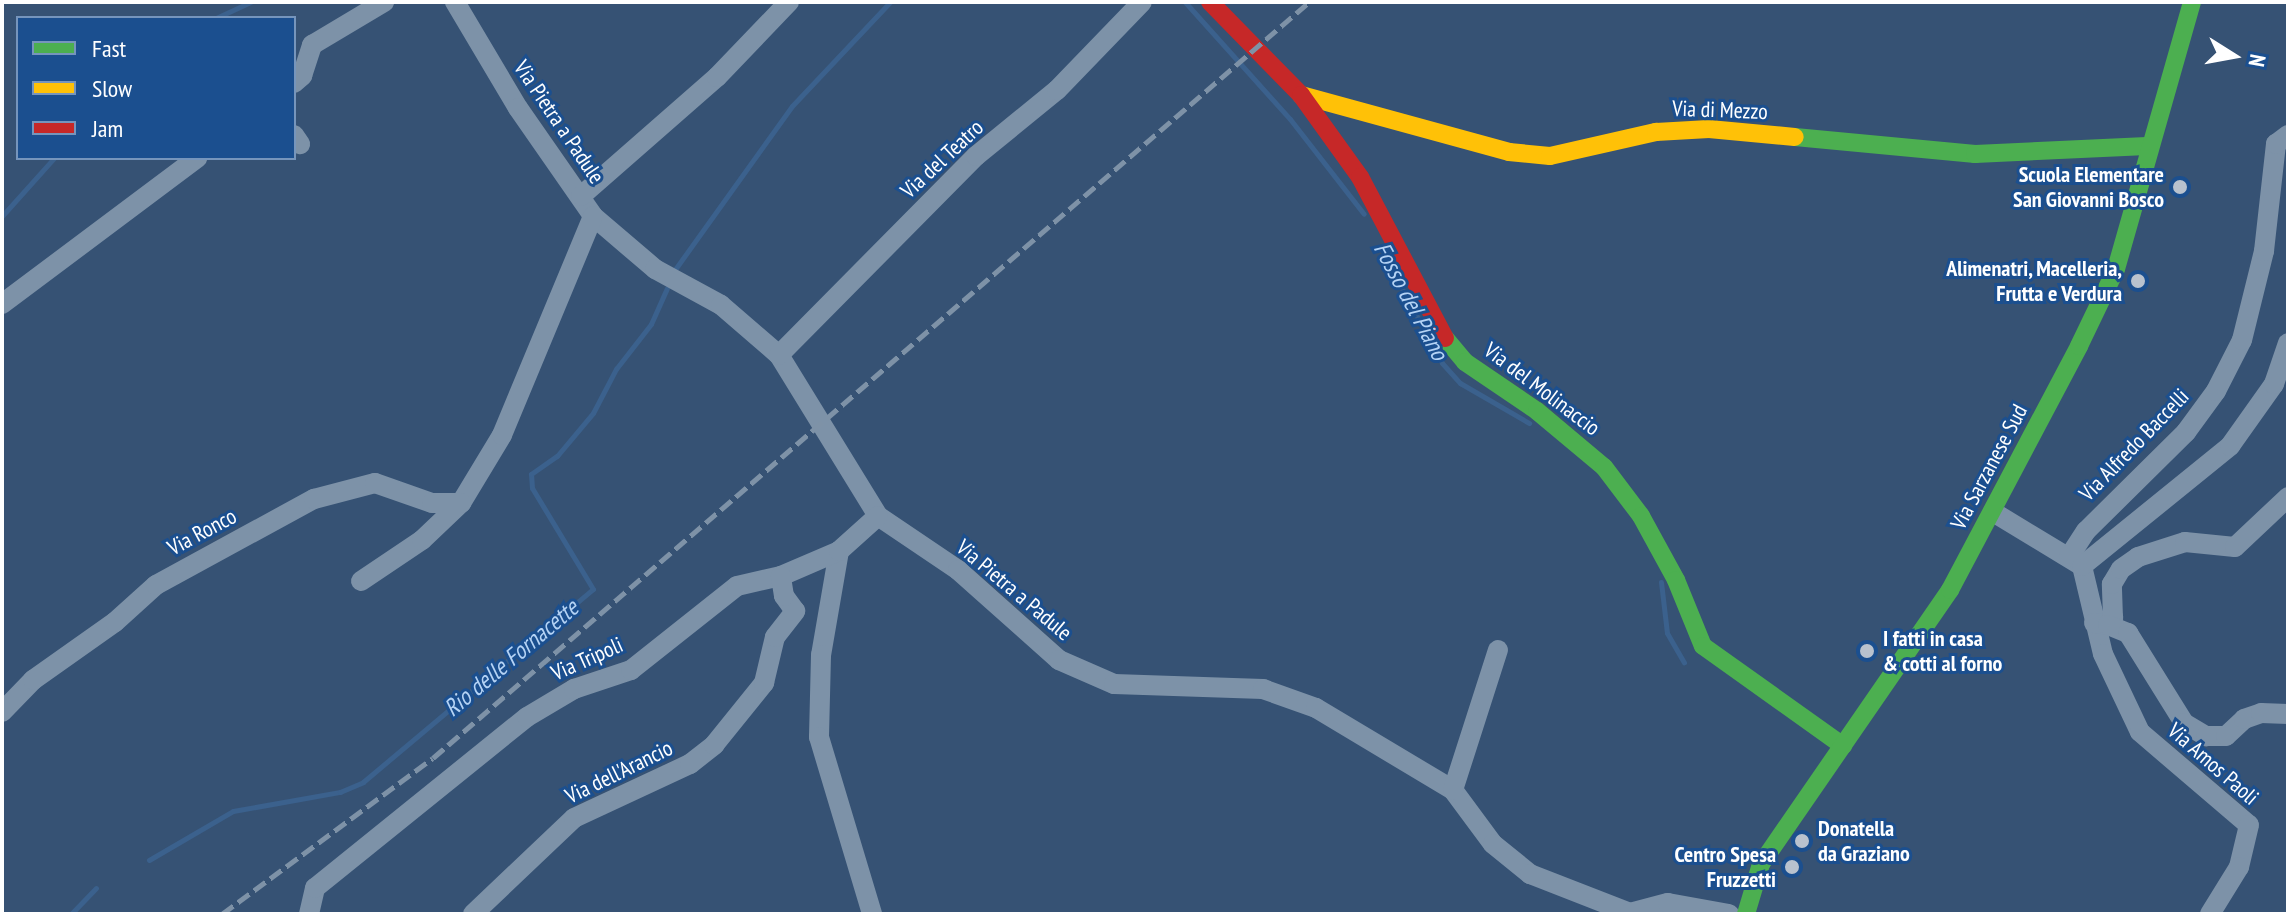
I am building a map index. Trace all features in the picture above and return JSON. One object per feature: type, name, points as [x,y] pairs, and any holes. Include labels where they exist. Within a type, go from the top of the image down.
[{"type":"street","points":[[296,81],[302,76],[312,45],[384,2]]},
{"type":"street","name":"Via Pietra a Padule","points":[[455,2],[518,108],[593,216],[655,269],[721,305],[779,355],[878,516],[958,570],[1059,660],[1091,677],[1114,684],[1263,689],[1316,708],[1453,790],[1518,868],[1568,892],[1630,913],[1668,903],[1729,914]]},
{"type":"street","points":[[581,196],[717,77],[789,2]]},
{"type":"street","name":"Via del Teatro","points":[[779,355],[976,156],[1057,90],[1142,2]]},
{"type":"street","name":"Via del Molinaccio","points":[[1210,2],[1301,95],[1360,177],[1446,339],[1476,375],[1537,411],[1604,467],[1632,504],[1676,580],[1703,646],[1843,746]]},
{"type":"street","name":"Via Sarzanese Sud","points":[[1746,914],[1761,864],[1919,640],[1993,512],[2116,269],[2147,146],[2192,2]]},
{"type":"street","name":"Via di Mezzo","points":[[1301,95],[1509,152],[1550,156],[1656,132],[1709,129],[1975,154],[2147,146]]},
{"type":"street","points":[[1340,150],[1355,126],[1372,114]]},
{"type":"street","name":"Via Alfredo Baccelli","points":[[2075,562],[2086,531],[2186,432],[2216,391],[2242,340],[2264,251],[2276,144],[2288,135]]},
{"type":"street","points":[[2,304],[194,160]]},
{"type":"street","points":[[361,581],[422,540],[461,503],[502,435],[593,216]]},
{"type":"street","points":[[1993,512],[2075,562],[2230,446],[2274,384],[2288,343]]},
{"type":"street","name":"Via Ronco","points":[[2,712],[33,680],[115,622],[156,585],[314,499],[375,483],[432,503],[461,503]]},
{"type":"street","points":[[2101,624],[2113,618],[2112,584],[2121,569],[2161,548],[2185,542],[2235,547],[2288,497]]},
{"type":"street","name":"Via Tripoli","points":[[309,914],[315,888],[527,717],[574,689],[631,670],[737,586],[781,576],[839,551],[878,516]]},
{"type":"street","points":[[839,551],[824,631],[819,737],[872,914]]},
{"type":"street","name":"Via Amos Paoli","points":[[2075,562],[2140,732],[2249,825],[2239,867],[2210,914]]},
{"type":"street","points":[[781,576],[784,596],[795,611],[824,631]]},
{"type":"street","name":"Via dell'Arancio","points":[[473,914],[574,818],[690,764],[714,745],[764,683],[775,637],[795,611]]},
{"type":"street","points":[[2101,624],[2128,633],[2184,723],[2206,736],[2226,736],[2244,719],[2261,713],[2288,714]]},
{"type":"street","points":[[1453,790],[1498,650]]},
{"type":"waterway","points":[[220,16],[251,2]]},
{"type":"waterway","points":[[676,268],[792,106],[890,2]]},
{"type":"waterway","name":"Fosso del Piano","points":[[1185,2],[1290,119],[1364,214]]},
{"type":"waterway","points":[[2,216],[52,160]]},
{"type":"waterway","name":"Fosso del Piano","points":[[1399,283],[1442,363],[1460,383],[1529,423]]},
{"type":"waterway","name":"Rio delle Fornacette","points":[[149,860],[233,811],[340,792],[363,782],[593,589],[532,488],[531,474],[557,456],[593,413],[616,369],[651,324],[667,288]]},
{"type":"waterway","name":"Fosso del Piano","points":[[1661,582],[1667,633],[1684,663]]},
{"type":"waterway","name":"Rio delle Fornacette","points":[[71,914],[96,888]]},
{"type":"railway","points":[[222,914],[433,758],[1309,2]]},
{"type":"traffic: fast","points":[[1746,914],[1761,864],[1950,590],[2079,346],[2116,269],[2192,2]]},
{"type":"traffic: fast","points":[[1795,137],[1975,154],[2147,146]]},
{"type":"traffic: fast","points":[[1445,338],[1465,362],[1537,411],[1604,467],[1641,516],[1676,580],[1703,646],[1843,746]]},
{"type":"traffic: slow","points":[[1301,95],[1509,152],[1550,156],[1656,132],[1709,129],[1795,137]]},
{"type":"traffic: jam","points":[[1210,2],[1301,95],[1360,177],[1445,338]]},
{"type":"place","name":"Scuola Elementare San Giovanni Bosco","points":[[2180,187]]},
{"type":"place","name":"Alimenatri, Macelleria, Frutta e Verdura","points":[[2138,281]]},
{"type":"place","name":"I fatti in casa & cotti al forno","points":[[1867,651]]},
{"type":"place","name":"Donatella da Graziano","points":[[1802,841]]},
{"type":"place","name":"Centro Spesa Fruzzetti","points":[[1792,867]]}]
